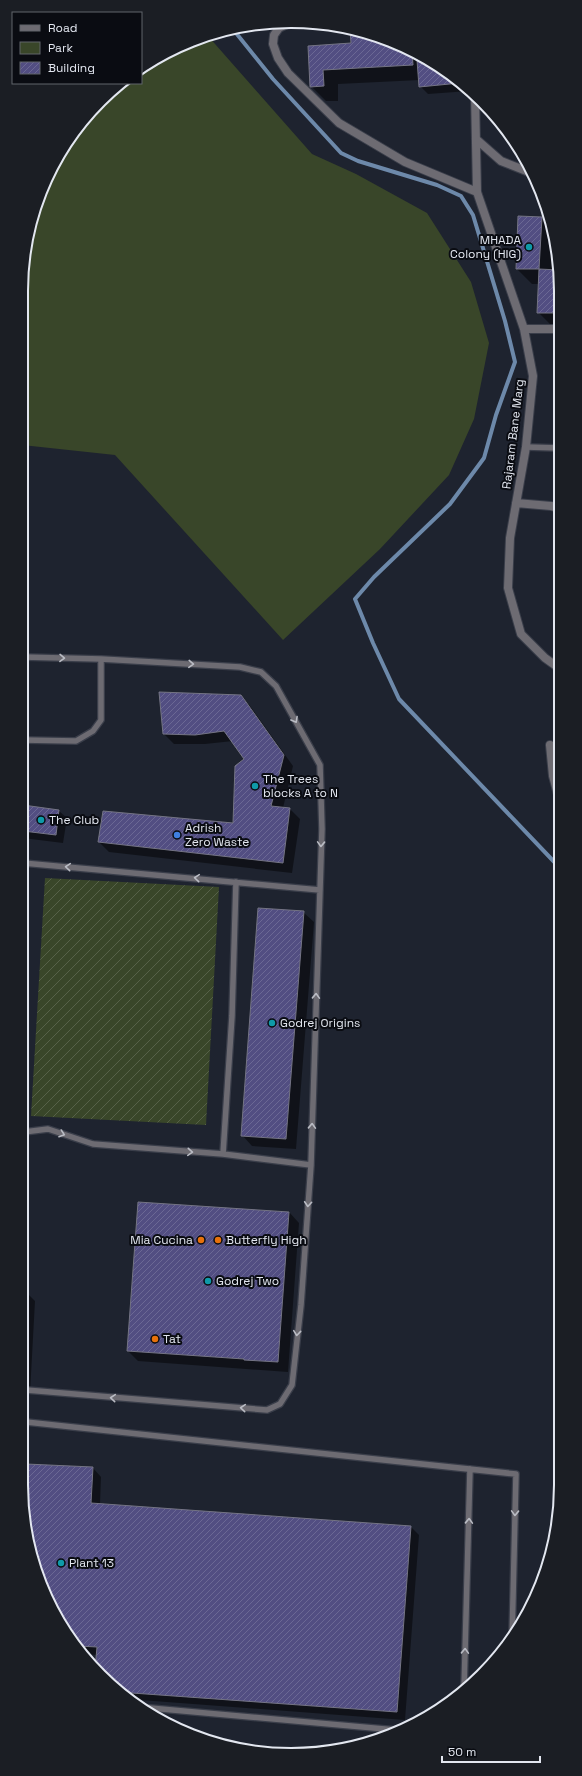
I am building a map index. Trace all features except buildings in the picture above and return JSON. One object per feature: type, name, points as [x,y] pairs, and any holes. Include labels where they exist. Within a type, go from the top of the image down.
[{"type":"street","points":[[278,29],[274,35],[273,44],[278,58],[288,73],[339,123],[405,162],[477,192]]},
{"type":"street","name":"Rajaram Bane Marg","points":[[475,103],[477,192],[524,329],[533,376],[526,447],[510,538],[508,588],[521,634],[544,658],[554,665]]},
{"type":"street","points":[[476,139],[501,162],[525,171]]},
{"type":"street","points":[[524,329],[554,329]]},
{"type":"street","points":[[516,503],[554,507]]},
{"type":"street","points":[[550,745],[554,780]]},
{"type":"lane","points":[[526,447],[554,448]]},
{"type":"lane","points":[[28,657],[101,659],[240,667],[261,672],[276,686],[320,765],[322,829],[311,1165],[301,1305],[292,1385],[280,1404],[267,1410],[28,1390]]},
{"type":"lane","points":[[28,740],[76,740],[93,731],[101,720],[101,659]]},
{"type":"lane","points":[[28,863],[320,890]]},
{"type":"lane","points":[[223,1154],[232,1016],[236,882]]},
{"type":"lane","points":[[28,1132],[48,1129],[93,1144],[223,1154],[311,1165]]},
{"type":"lane","points":[[28,1422],[516,1474],[512,1627]]},
{"type":"lane","points":[[464,1683],[470,1470]]},
{"type":"lane","points":[[151,1708],[388,1729]]},
{"type":"green space","points":[[212,40],[312,154],[356,174],[427,213],[471,282],[489,343],[474,419],[449,475],[380,549],[283,640],[115,455],[28,446],[28,291],[30,257],[33,240],[42,206],[55,175],[72,145],[93,118],[129,84],[142,84],[142,74],[145,72],[175,55]]},
{"type":"green space","points":[[45,878],[219,887],[206,1125],[31,1116]]},
{"type":"waterway","points":[[237,34],[273,79],[341,153],[358,161],[437,185],[461,196],[473,215],[505,321],[515,362],[496,415],[484,458],[450,504],[374,577],[355,599],[373,643],[399,699],[554,862]]},
{"type":"place","name":"MHADA Colony (HIG)","points":[[529,247]]},
{"type":"place","name":"The Trees blocks A to N","points":[[255,786]]},
{"type":"place","name":"The Club","points":[[41,820]]},
{"type":"place","name":"Adrish Zero Waste","points":[[177,835]]},
{"type":"place","name":"Godrej Origins","points":[[272,1023]]},
{"type":"place","name":"Mia Cucina","points":[[201,1240]]},
{"type":"place","name":"Butterfly High","points":[[218,1240]]},
{"type":"place","name":"Godrej Two","points":[[208,1281]]},
{"type":"place","name":"Tat","points":[[155,1339]]},
{"type":"place","name":"Plant 13","points":[[61,1563]]}]
